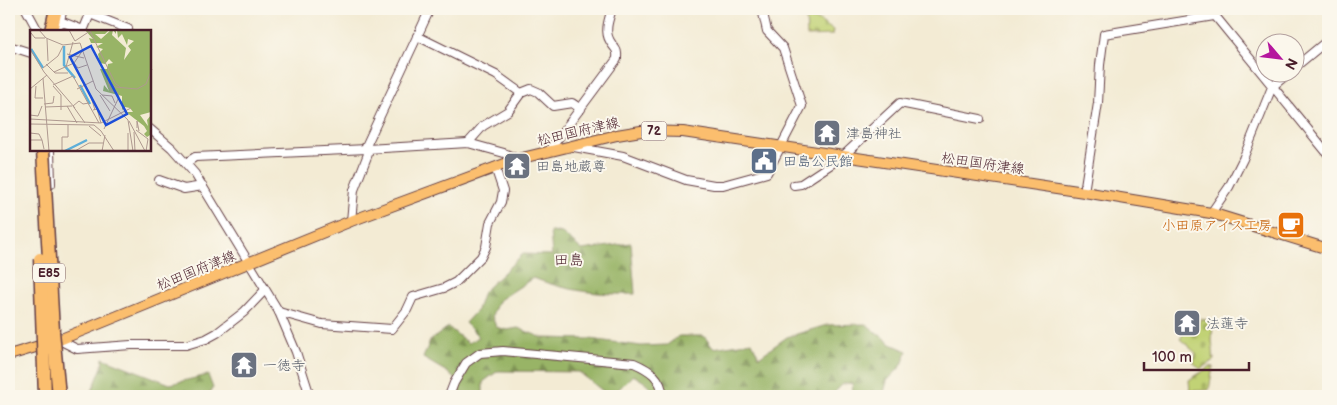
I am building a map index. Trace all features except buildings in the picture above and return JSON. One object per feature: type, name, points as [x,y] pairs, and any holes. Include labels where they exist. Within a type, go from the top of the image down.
[{"type":"highway","points":[[43,30],[48,9]]},
{"type":"highway","points":[[55,26],[56,9]]},
{"type":"highway","name":"E85","points":[[35,151],[44,332],[45,396]]},
{"type":"highway","name":"E85","points":[[43,151],[53,331],[59,396]]},
{"type":"main road","name":"松田国府津線","points":[[9,355],[59,340],[351,221],[495,167],[569,146],[633,132],[663,130],[1084,192],[1211,213],[1328,249]]},
{"type":"street","points":[[26,9],[37,30]]},
{"type":"street","points":[[63,9],[55,26],[77,30]]},
{"type":"street","points":[[351,221],[354,190],[368,154],[366,146],[430,9]]},
{"type":"street","points":[[548,152],[617,59],[618,51],[609,40],[607,32],[612,9]]},
{"type":"street","points":[[569,146],[623,156],[686,180],[714,185],[723,185],[767,172],[802,106],[783,48],[767,31],[762,9]]},
{"type":"street","points":[[1084,192],[1098,103],[1104,34],[1214,12],[1272,87],[1328,154]]},
{"type":"street","points":[[83,30],[90,14],[128,28],[127,30]]},
{"type":"street","points":[[417,36],[496,75],[521,93]]},
{"type":"street","points":[[1304,60],[1328,42]]},
{"type":"street","points":[[9,46],[30,53]]},
{"type":"street","points":[[1211,213],[1229,187],[1243,159],[1272,87],[1278,82]]},
{"type":"street","points":[[468,143],[483,126],[508,111],[521,93],[531,89],[538,92],[553,106],[572,103],[581,110]]},
{"type":"street","points":[[794,185],[801,184],[842,157],[900,103],[980,119]]},
{"type":"street","points":[[151,130],[162,138],[186,163],[203,186],[279,312],[296,352],[310,396]]},
{"type":"street","points":[[186,163],[195,157],[367,150],[468,143],[518,159]]},
{"type":"street","points":[[50,151],[59,340],[77,349],[131,345],[186,345],[206,339],[217,333],[244,312],[265,290]]},
{"type":"street","points":[[279,312],[322,324],[392,328],[407,310],[413,297],[444,288],[456,282],[481,257],[486,247],[490,223],[501,202],[503,191],[495,167]]},
{"type":"street","points":[[159,180],[184,189],[203,186]]},
{"type":"street","points":[[449,396],[454,383],[466,363],[480,353],[503,351],[634,363],[649,370],[658,379],[663,396]]},
{"type":"green space","points":[[806,18],[818,20],[833,30],[832,35],[807,36]]},
{"type":"green space","points":[[550,231],[562,233],[582,250],[631,243],[635,294],[583,291],[533,278],[498,301],[492,316],[496,327],[507,330],[518,328],[543,338],[590,339],[641,346],[667,345],[679,336],[704,336],[713,348],[752,342],[759,357],[787,337],[827,325],[866,324],[891,344],[907,351],[902,365],[887,381],[883,396],[851,396],[853,393],[852,383],[843,384],[831,396],[658,396],[646,383],[633,375],[612,396],[609,396],[579,372],[498,371],[483,382],[483,394],[491,396],[457,396],[459,383],[447,372],[423,358],[430,341],[448,327],[468,343],[479,337],[465,323],[477,310],[483,292],[523,254],[552,255]]},
{"type":"green space","points":[[1201,318],[1213,323],[1214,360],[1200,369],[1194,363],[1196,353],[1180,339],[1184,333],[1194,334]]},
{"type":"green space","points":[[103,358],[170,384],[208,375],[213,388],[208,396],[90,396],[102,367]]},
{"type":"green space","points":[[1211,366],[1213,367],[1209,390],[1190,391],[1189,380]]},
{"type":"place","name":"津島神社","points":[[827,133]]},
{"type":"place","name":"田島公民館","points":[[764,161]]},
{"type":"place","name":"田島地蔵尊","points":[[517,166]]},
{"type":"place","name":"小田原アイス工房","points":[[1291,225]]},
{"type":"place","name":"法蓮寺","points":[[1187,323]]},
{"type":"place","name":"一徳寺","points":[[244,365]]},
{"type":"district","name":"田島","points":[[569,260]]}]
